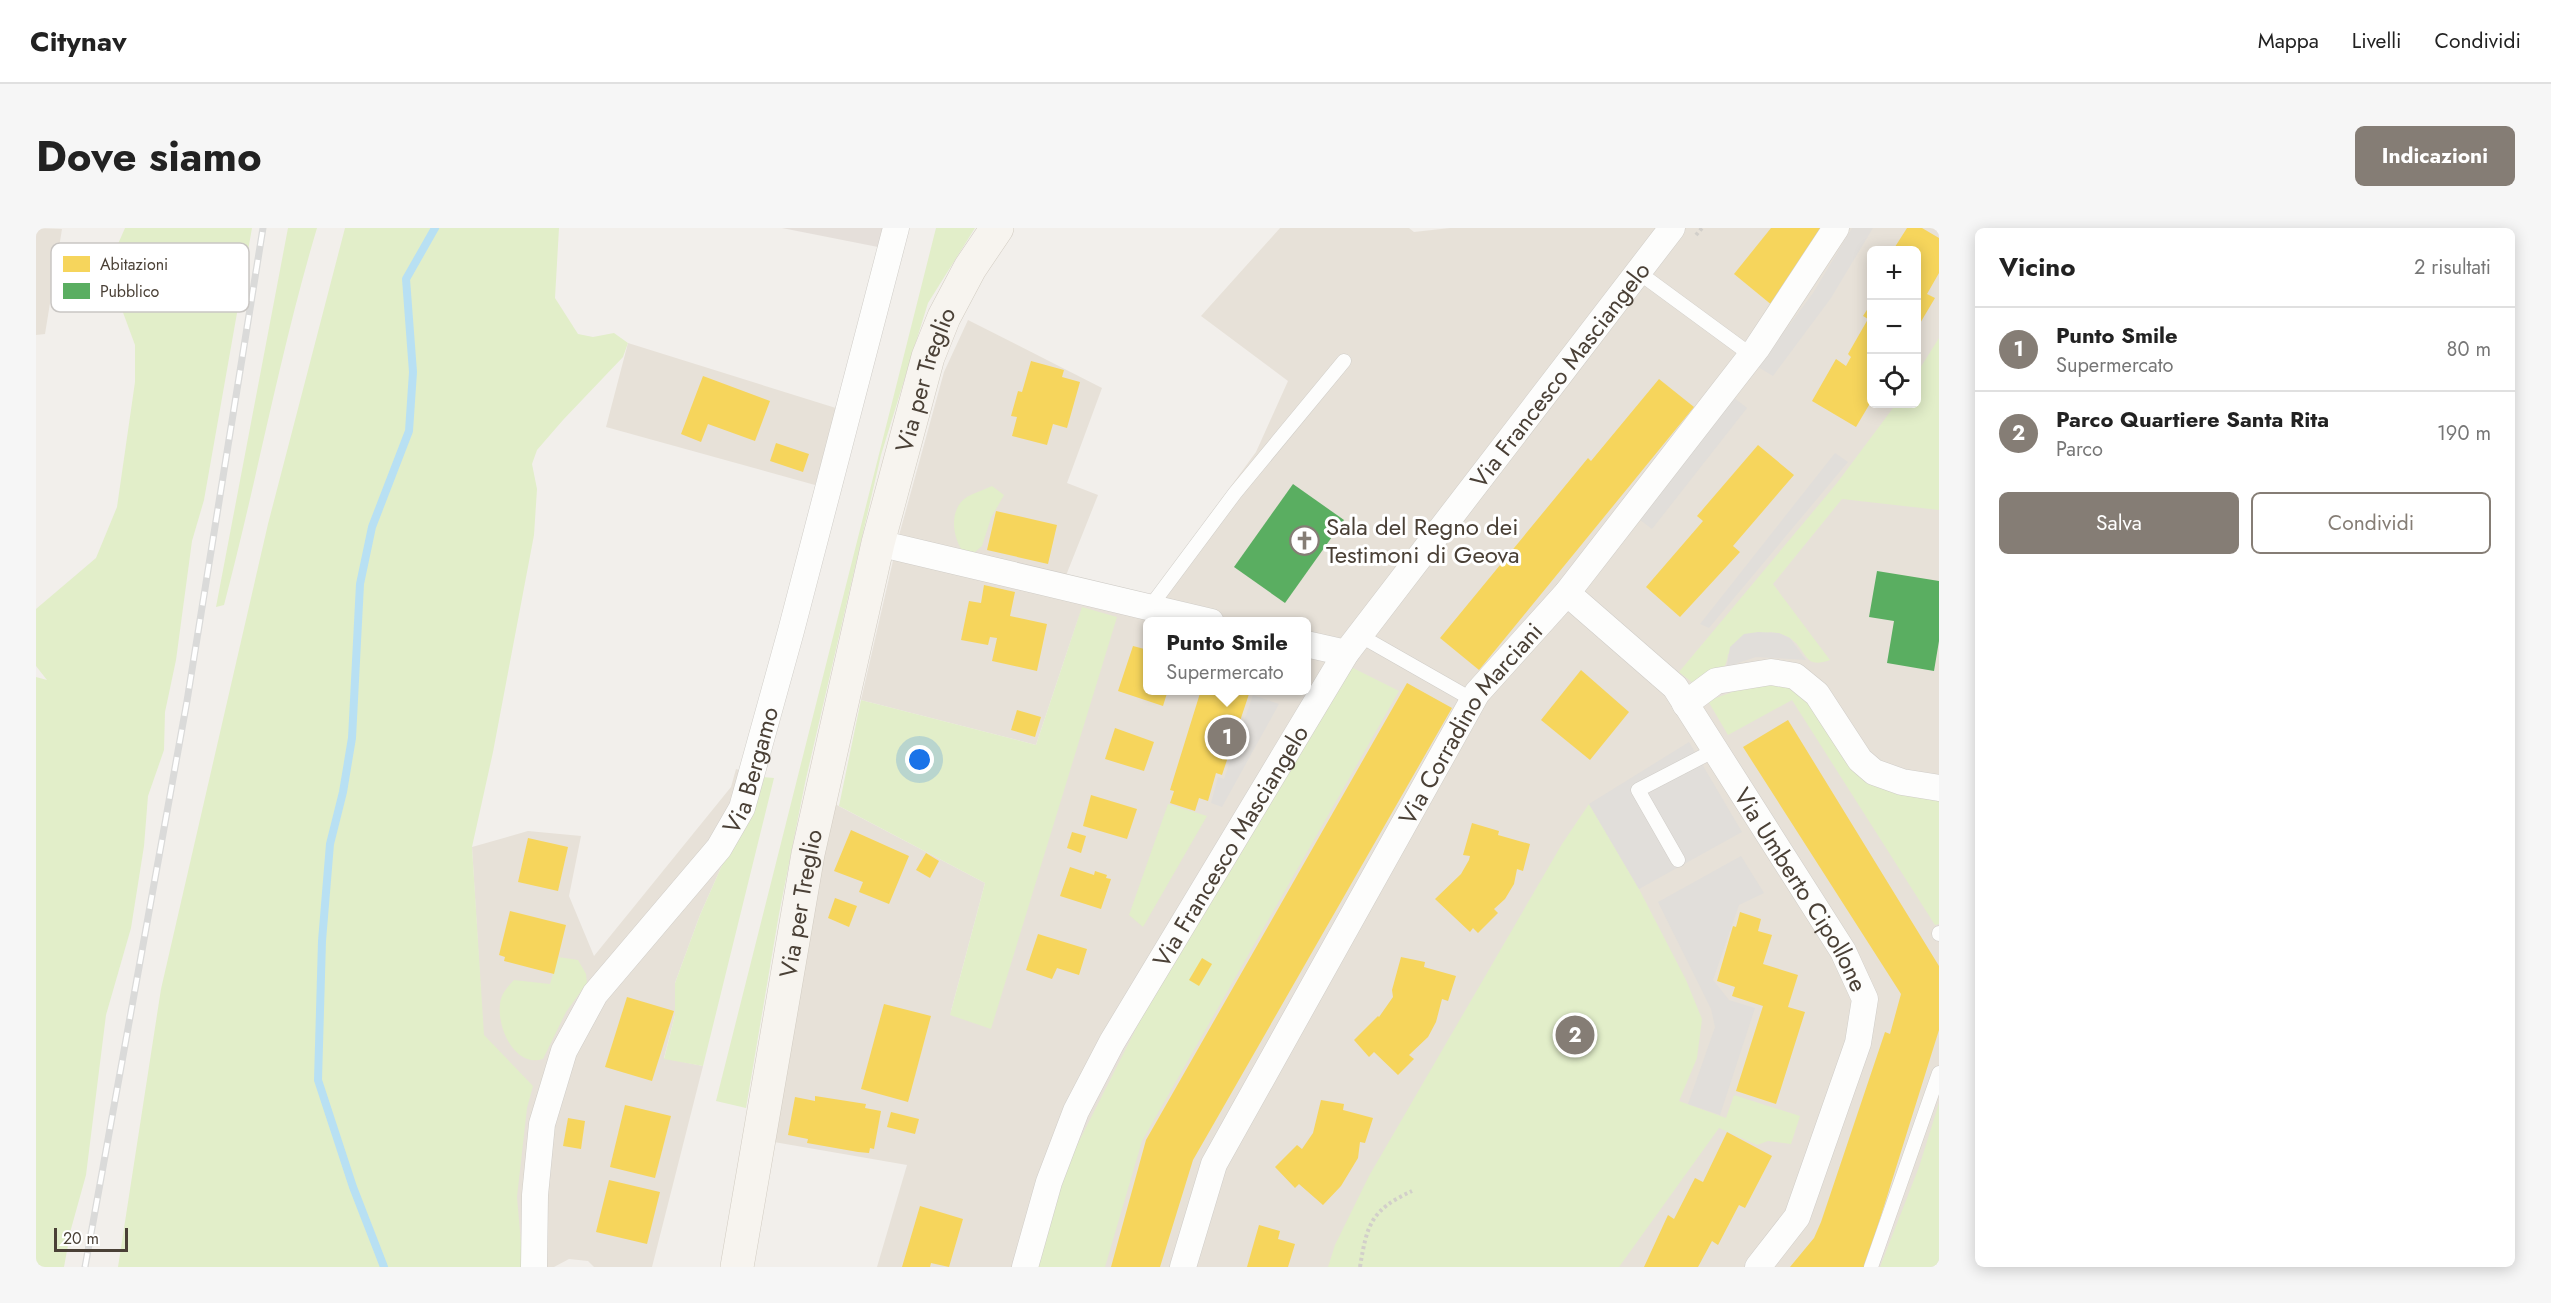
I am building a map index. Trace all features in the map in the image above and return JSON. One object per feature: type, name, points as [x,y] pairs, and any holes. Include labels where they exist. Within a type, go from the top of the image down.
[{"type":"main road","name":"Via per Treglio","points":[[737,1267],[808,854],[878,543],[928,357],[944,317],[970,268],[997,228]]},
{"type":"street","name":"Via Bergamo","points":[[534,1267],[535,1195],[542,1124],[564,1051],[595,994],[719,848],[742,808],[791,631],[896,228]]},
{"type":"street","name":"Via Corradino Marciani","points":[[1183,1267],[1214,1164],[1473,700],[1567,593],[1751,355],[1836,228]]},
{"type":"street","name":"Via Francesco Masciangelo","points":[[1024,1267],[1049,1182],[1081,1101],[1112,1042],[1353,644],[1638,272],[1683,232]]},
{"type":"street","points":[[878,543],[1194,617]]},
{"type":"street","name":"Via Umberto Cipollone","points":[[1567,593],[1675,687],[1843,951],[1865,999],[1858,1043],[1797,1217],[1758,1267]]},
{"type":"street","points":[[1311,644],[1353,644]]},
{"type":"street","points":[[1685,704],[1716,681],[1771,672],[1795,676],[1817,694],[1860,760],[1874,772],[1902,782],[1939,788]]},
{"type":"lane","points":[[1638,272],[1751,355]]},
{"type":"lane","points":[[1150,607],[1235,492],[1344,361]]},
{"type":"lane","points":[[1353,644],[1473,700]]},
{"type":"lane","points":[[1678,860],[1638,790],[1715,750]]},
{"type":"lane","points":[[1871,1267],[1939,1072]]},
{"type":"path","points":[[1683,232],[1702,228]]},
{"type":"path","points":[[1360,1267],[1372,1218],[1396,1199],[1412,1191]]},
{"type":"shaded area","points":[[36,228],[62,229],[60,243],[51,243],[51,297],[45,334],[36,335]]},
{"type":"shaded area","points":[[782,228],[883,228],[878,247]]},
{"type":"shaded area","points":[[1280,228],[1409,228],[1414,232],[1450,228],[1939,228],[1939,1267],[877,1267],[907,1165],[774,1142],[833,803],[985,883],[950,1015],[1082,607],[1036,745],[861,700],[898,539],[944,372],[968,320],[1102,388],[1067,483],[1098,495],[1063,583],[1146,602],[1256,452],[1288,381],[1201,316]]},
{"type":"shaded area","points":[[1852,228],[1873,228],[1831,298],[1773,376],[1758,367],[1813,293]]},
{"type":"shaded area","points":[[628,343],[839,409],[815,485],[606,427]]},
{"type":"shaded area","points":[[1733,397],[1747,408],[1652,529],[1639,519]]},
{"type":"shaded area","points":[[1835,453],[1848,462],[1709,628],[1700,624]]},
{"type":"shaded area","points":[[1779,633],[1790,638],[1806,660],[1756,657],[1738,663],[1722,673],[1727,665],[1730,647],[1744,634]]},
{"type":"shaded area","points":[[1253,695],[1279,704],[1222,807],[1211,803],[1218,777],[1224,779]]},
{"type":"shaded area","points":[[1689,742],[1742,832],[1639,889],[1589,804]]},
{"type":"shaded area","points":[[736,769],[761,777],[700,915],[675,983],[675,1015],[664,1058],[703,1066],[652,1267],[594,1267],[588,1261],[569,1259],[554,1267],[523,1267],[486,1081],[472,847],[528,831],[581,836],[569,896],[594,956],[731,787]]},
{"type":"shaded area","points":[[1741,856],[1764,893],[1739,905],[1713,980],[1729,1000],[1755,1008],[1720,1115],[1688,1104],[1715,1027],[1711,1009],[1658,902]]},
{"type":"green space","points":[[125,228],[252,228],[249,245],[249,243],[118,243]]},
{"type":"green space","points":[[288,228],[317,228],[224,605],[216,607]]},
{"type":"green space","points":[[345,228],[559,228],[555,298],[578,334],[593,337],[614,333],[628,343],[623,357],[537,450],[532,464],[537,489],[534,535],[493,752],[472,847],[484,1035],[533,1086],[527,1108],[517,1197],[523,1267],[118,1267],[161,989],[268,524]]},
{"type":"green space","points":[[936,228],[975,228],[928,303],[881,455],[805,783],[779,914],[746,1108],[716,1101]]},
{"type":"green space","points":[[123,312],[237,312],[204,500],[192,541],[176,660],[165,712],[164,750],[148,796],[144,846],[131,928],[106,1015],[86,1175],[71,1229],[64,1267],[36,1267],[36,677],[47,680],[36,666],[36,609],[96,558],[117,507],[135,382],[135,345]]},
{"type":"green space","points":[[1939,338],[1939,510],[1842,499],[1773,584],[1830,660],[1812,662],[1796,643],[1784,635],[1770,632],[1728,654],[1721,671],[1693,683],[1679,672],[1837,483],[1893,408],[1921,408],[1921,367]]},
{"type":"green space","points":[[992,486],[1004,495],[991,518],[982,546],[975,552],[964,553],[955,535],[954,521],[957,508],[967,497]]},
{"type":"green space","points":[[1082,607],[1117,617],[991,1029],[950,1015],[985,883],[839,806],[861,700],[1036,745]]},
{"type":"green space","points":[[1351,667],[1399,691],[1142,1141],[1105,1267],[1037,1267],[1067,1165],[1145,1011]]},
{"type":"green space","points":[[1775,681],[1798,688],[1902,792],[1939,801],[1939,924],[1935,925],[1792,700],[1728,735],[1708,701],[1751,685]]},
{"type":"green space","points":[[761,777],[774,778],[703,1066],[664,1059],[675,1015],[675,983],[700,915]]},
{"type":"green space","points":[[1168,804],[1207,816],[1143,927],[1129,915]]},
{"type":"green space","points":[[1589,804],[1639,889],[1686,980],[1702,1019],[1697,1058],[1679,1101],[1726,1118],[1734,1095],[1800,1116],[1791,1144],[1768,1141],[1757,1145],[1719,1128],[1619,1267],[1328,1267],[1335,1245],[1369,1176],[1562,844]]},
{"type":"green space","points":[[558,957],[578,960],[586,974],[587,983],[566,1012],[543,1059],[524,1058],[516,1052],[505,1034],[500,1014],[501,1000],[514,980],[550,984]]},
{"type":"green space","points":[[1939,1103],[1939,1267],[1880,1267],[1919,1167]]},
{"type":"building: Abitazioni","points":[[1771,228],[1828,228],[1773,306],[1734,274]]},
{"type":"building: Abitazioni","points":[[1907,228],[1922,228],[1939,238],[1939,273],[1927,294],[1935,298],[1921,322],[1921,246],[1896,246]]},
{"type":"building: Abitazioni","points":[[1867,321],[1867,408],[1856,427],[1812,401],[1836,359],[1846,366],[1851,357],[1848,354]]},
{"type":"building: Abitazioni","points":[[1031,361],[1064,370],[1062,377],[1080,382],[1067,428],[1053,424],[1047,445],[1012,436],[1017,417],[1011,416],[1018,391],[1022,392]]},
{"type":"building: Abitazioni","points":[[703,376],[770,401],[755,441],[708,424],[701,442],[681,434]]},
{"type":"building: Abitazioni","points":[[1659,379],[1694,407],[1479,670],[1440,638],[1588,458],[1591,461]]},
{"type":"building: Abitazioni","points":[[776,443],[809,454],[803,472],[770,461]]},
{"type":"building: Abitazioni","points":[[1758,445],[1794,475],[1733,546],[1740,552],[1680,617],[1646,587],[1703,521],[1697,516]]},
{"type":"building: Abitazioni","points":[[996,511],[1057,525],[1048,564],[987,550]]},
{"type":"building: Abitazioni","points":[[984,585],[1015,592],[1010,616],[1047,624],[1037,671],[992,661],[997,638],[990,637],[988,645],[961,640],[969,601],[981,603]]},
{"type":"building: Abitazioni","points":[[1133,646],[1143,649],[1143,695],[1166,695],[1163,706],[1118,691]]},
{"type":"building: Abitazioni","points":[[1581,670],[1629,712],[1590,760],[1541,720]]},
{"type":"building: Abitazioni","points":[[1407,683],[1452,708],[1193,1160],[1160,1267],[1111,1267],[1146,1140]]},
{"type":"building: Abitazioni","points":[[1199,695],[1249,695],[1222,775],[1216,773],[1208,801],[1199,798],[1195,811],[1170,803],[1174,791],[1170,790]]},
{"type":"building: Abitazioni","points":[[1017,710],[1041,717],[1035,737],[1011,730]]},
{"type":"building: Abitazioni","points":[[1788,720],[1939,966],[1939,1030],[1865,1267],[1790,1267],[1814,1238],[1821,1222],[1885,1032],[1890,1034],[1901,994],[1743,747]]},
{"type":"building: Abitazioni","points":[[1115,728],[1154,742],[1144,771],[1105,759]]},
{"type":"building: Abitazioni","points":[[1091,795],[1137,809],[1127,839],[1083,826]]},
{"type":"building: Abitazioni","points":[[1472,823],[1499,831],[1498,835],[1530,844],[1523,871],[1517,869],[1514,884],[1505,899],[1494,909],[1498,913],[1478,933],[1473,928],[1470,932],[1435,899],[1461,874],[1469,860],[1470,856],[1463,855]]},
{"type":"building: Abitazioni","points":[[851,830],[909,856],[889,904],[859,892],[863,882],[834,871]]},
{"type":"building: Abitazioni","points":[[1072,832],[1086,836],[1081,853],[1067,848]]},
{"type":"building: Abitazioni","points":[[528,838],[568,847],[558,891],[518,882]]},
{"type":"building: Abitazioni","points":[[926,853],[939,861],[930,878],[916,870]]},
{"type":"building: Abitazioni","points":[[1070,867],[1094,875],[1095,871],[1111,879],[1101,909],[1060,896]]},
{"type":"building: Abitazioni","points":[[835,898],[857,906],[849,927],[828,918]]},
{"type":"building: Abitazioni","points":[[510,911],[566,925],[554,974],[504,961],[505,957],[499,955]]},
{"type":"building: Abitazioni","points":[[1740,912],[1761,919],[1758,931],[1772,935],[1763,964],[1798,975],[1788,1007],[1805,1012],[1776,1104],[1736,1091],[1763,1006],[1732,996],[1735,987],[1717,981],[1733,926],[1736,927]]},
{"type":"building: Abitazioni","points":[[1038,934],[1087,949],[1079,975],[1057,968],[1052,979],[1026,970]]},
{"type":"building: Abitazioni","points":[[1401,957],[1425,962],[1424,967],[1456,976],[1448,1001],[1442,999],[1436,1022],[1428,1037],[1409,1055],[1414,1059],[1398,1075],[1374,1052],[1369,1057],[1354,1040],[1379,1017],[1393,997],[1392,990]]},
{"type":"building: Abitazioni","points":[[1202,958],[1212,964],[1199,986],[1189,980]]},
{"type":"building: Abitazioni","points":[[627,997],[674,1011],[652,1081],[605,1067]]},
{"type":"building: Abitazioni","points":[[884,1004],[931,1016],[908,1102],[861,1089]]},
{"type":"building: Abitazioni","points":[[815,1096],[866,1104],[865,1108],[881,1111],[874,1149],[870,1148],[869,1153],[858,1152],[807,1143],[808,1139],[788,1135],[795,1097],[815,1101]]},
{"type":"building: Abitazioni","points":[[1321,1100],[1344,1104],[1343,1110],[1373,1118],[1365,1143],[1360,1142],[1358,1158],[1341,1186],[1323,1205],[1299,1184],[1295,1188],[1275,1167],[1297,1145],[1302,1149],[1313,1133]]},
{"type":"building: Abitazioni","points":[[625,1105],[671,1116],[655,1178],[610,1167]]},
{"type":"building: Abitazioni","points":[[891,1112],[919,1119],[915,1134],[887,1127]]},
{"type":"building: Abitazioni","points":[[568,1118],[585,1121],[581,1149],[563,1146]]},
{"type":"building: Abitazioni","points":[[1727,1132],[1772,1156],[1745,1208],[1739,1205],[1718,1245],[1712,1241],[1698,1267],[1644,1267],[1668,1215],[1674,1219],[1695,1178],[1703,1182]]},
{"type":"building: Abitazioni","points":[[609,1180],[660,1192],[647,1244],[596,1232]]},
{"type":"building: Abitazioni","points":[[920,1206],[963,1219],[949,1267],[931,1263],[930,1267],[902,1267]]},
{"type":"building: Abitazioni","points":[[1259,1225],[1280,1231],[1278,1239],[1295,1244],[1288,1267],[1247,1267]]},
{"type":"building: Pubblico","points":[[1293,484],[1344,520],[1285,603],[1234,567]]},
{"type":"building: Pubblico","points":[[1877,571],[1939,581],[1939,641],[1934,671],[1887,663],[1894,621],[1869,617]]},
{"type":"waterway","points":[[384,1267],[353,1187],[318,1080],[322,941],[330,844],[343,792],[352,738],[360,584],[372,527],[409,431],[413,372],[406,279],[435,228]]},
{"type":"railway","points":[[85,1267],[187,701],[263,228]]},
{"type":"place","name":"Sala del Regno dei Testimoni di Geova","points":[[1305,540]]},
{"type":"place","name":"Punto Smile","points":[[1227,737]]},
{"type":"place","name":"Parco Quartiere Santa Rita","points":[[1575,1035]]}]
